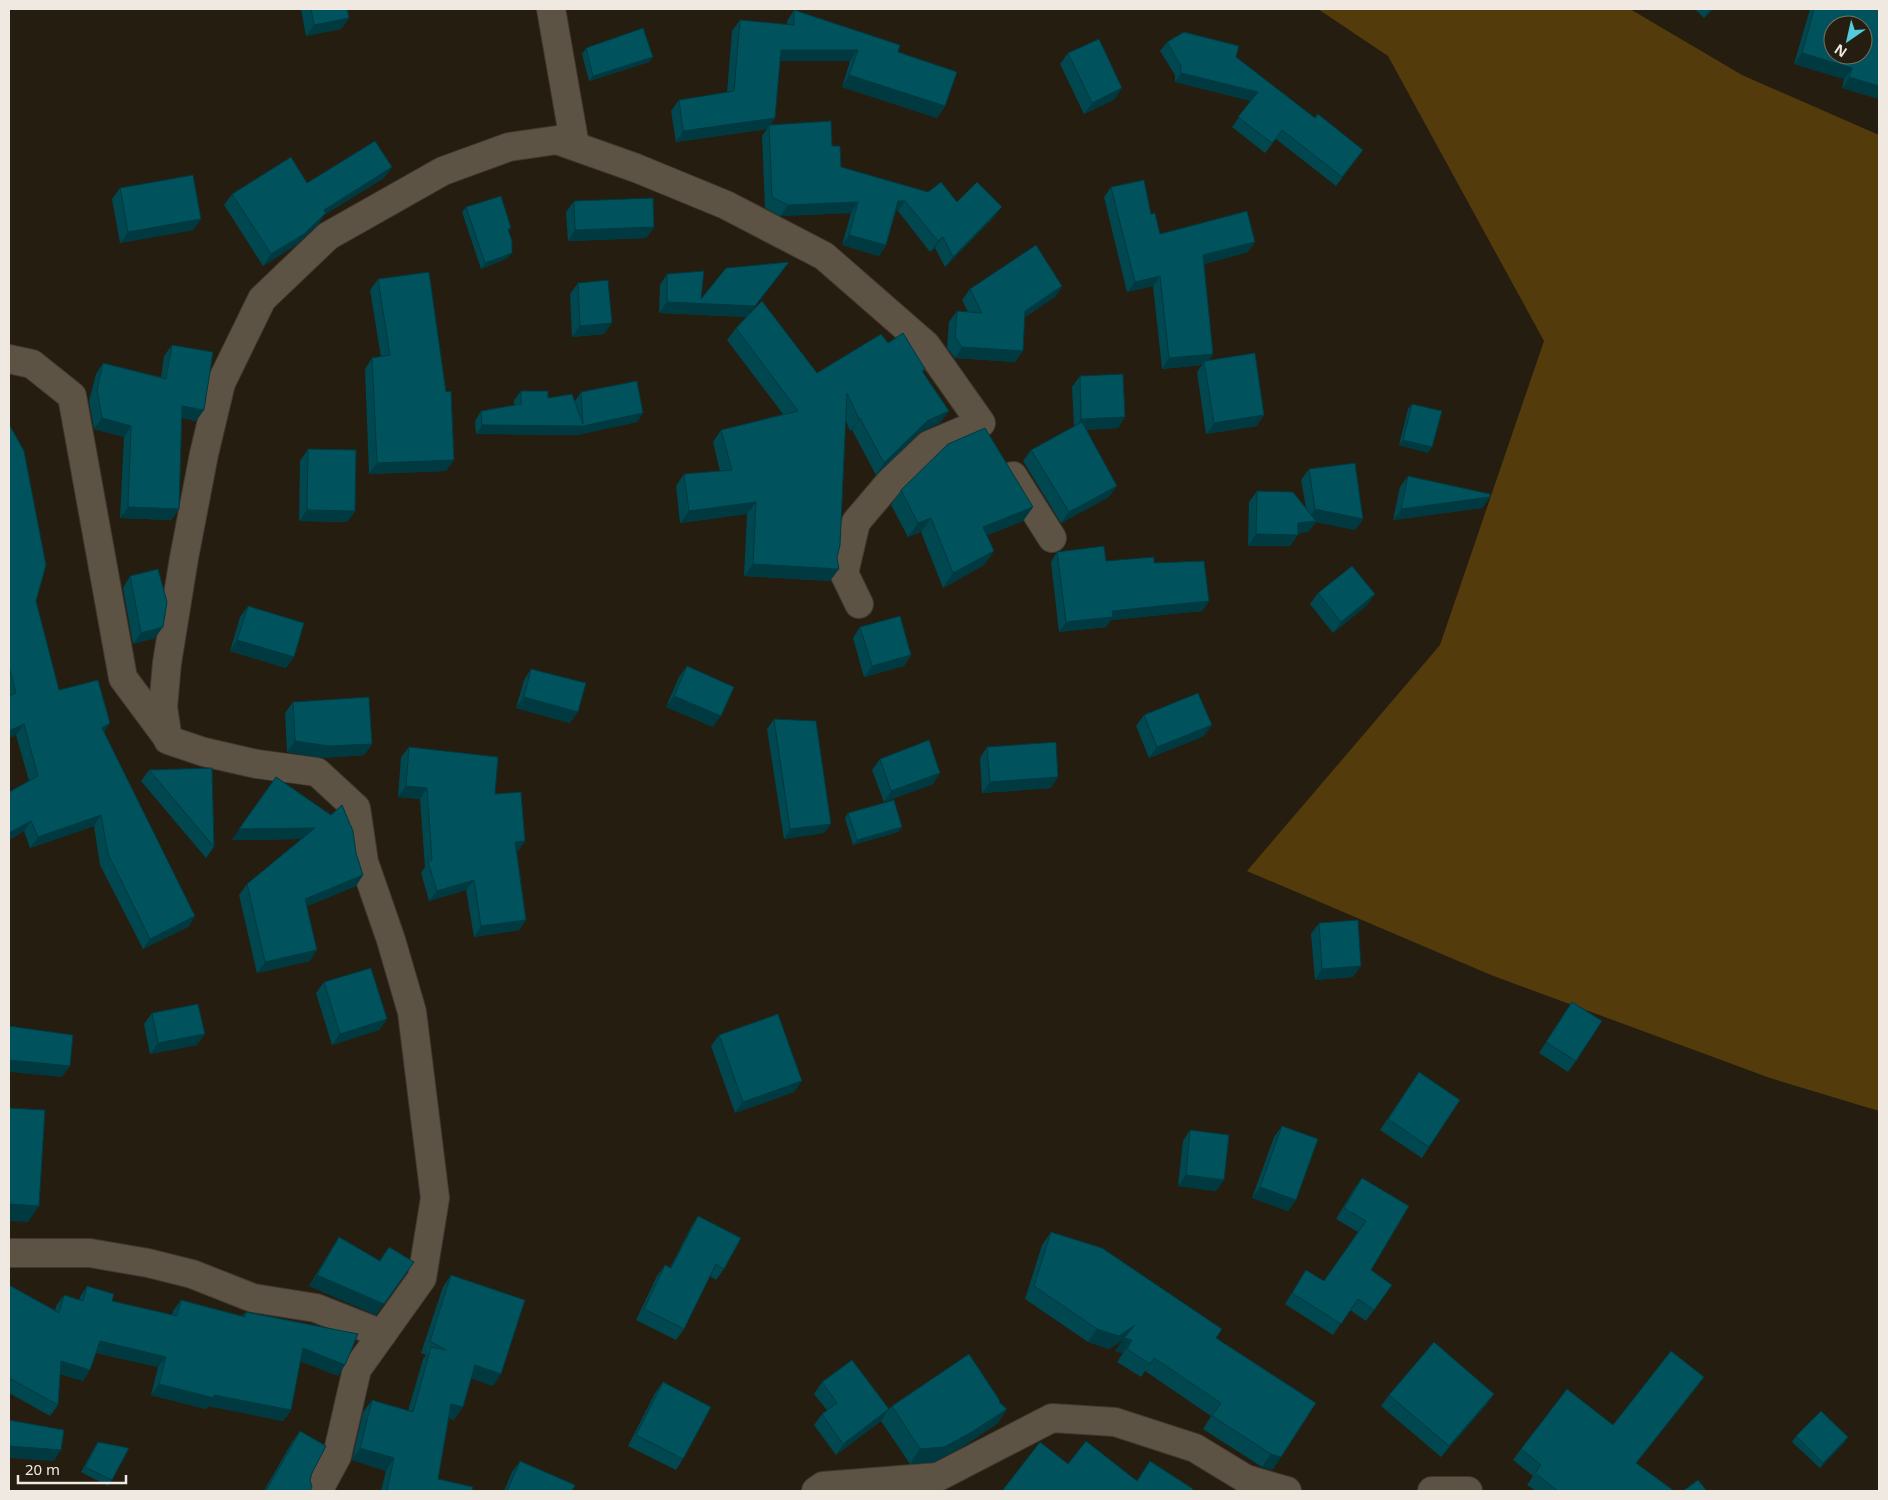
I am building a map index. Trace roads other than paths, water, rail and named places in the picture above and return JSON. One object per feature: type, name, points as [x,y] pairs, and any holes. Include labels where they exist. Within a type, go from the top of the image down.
[{"type":"street","points":[[551,9],[575,146]]},
{"type":"street","points":[[168,740],[163,707],[167,663],[204,454],[221,383],[262,298],[328,236],[443,171],[509,147],[557,140],[575,146],[636,168],[726,206],[824,256],[926,344],[981,423],[1052,538]]},
{"type":"street","points":[[9,359],[32,364],[72,396],[123,678],[168,740],[204,752],[257,764],[318,772],[356,808],[364,862],[391,940],[412,1012],[436,1198],[422,1278],[357,1369],[337,1456],[318,1491]]},
{"type":"street","points":[[859,604],[844,573],[856,522],[890,482],[928,445],[981,423]]},
{"type":"street","points":[[9,1253],[90,1253],[148,1263],[192,1274],[253,1298],[316,1308],[382,1334]]},
{"type":"street","points":[[816,1491],[823,1486],[938,1477],[1052,1418],[1115,1422],[1195,1448],[1246,1479],[1287,1491]]},
{"type":"street","points":[[1432,1491],[1468,1491]]}]
